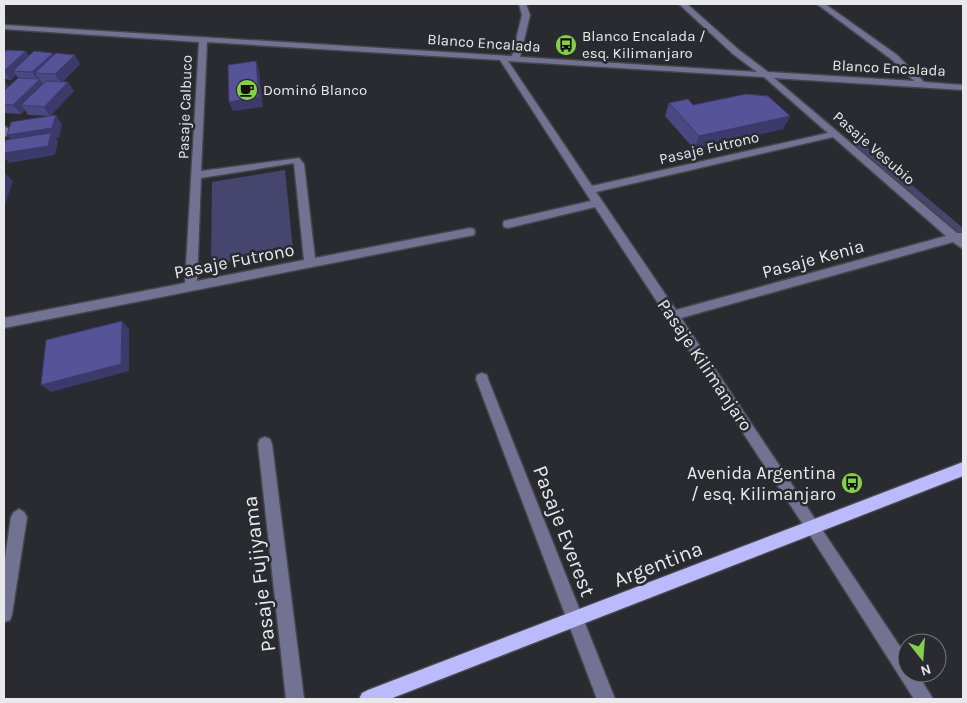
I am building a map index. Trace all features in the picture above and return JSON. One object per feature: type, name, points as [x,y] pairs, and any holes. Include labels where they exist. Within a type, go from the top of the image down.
[{"type":"main road","name":"Argentina","points":[[368,699],[963,469]]},
{"type":"street","points":[[515,59],[526,15],[523,4]]},
{"type":"street","name":"Pasaje Vesubio","points":[[683,4],[736,52],[765,74],[960,239]]},
{"type":"street","points":[[821,4],[894,57],[921,84]]},
{"type":"street","name":"Blanco Encalada","points":[[4,27],[963,86]]},
{"type":"street","name":"Pasaje Calbuco","points":[[191,287],[198,175],[203,39]]},
{"type":"street","name":"Pasaje Kilimanjaro","points":[[502,58],[813,527],[897,657]]},
{"type":"street","points":[[4,129],[4,134]]},
{"type":"street","name":"Pasaje Futrono","points":[[590,190],[835,134]]},
{"type":"street","name":"Pasaje Calbuco","points":[[198,175],[296,160],[299,164],[310,264]]},
{"type":"street","points":[[508,224],[598,203]]},
{"type":"street","name":"Pasaje Futrono","points":[[4,322],[470,232]]},
{"type":"street","name":"Pasaje Kenia","points":[[673,316],[960,239]]},
{"type":"street","name":"Pasaje Everest","points":[[482,378],[606,699]]},
{"type":"street","name":"Pasaje Fujiyama","points":[[265,444],[295,699]]},
{"type":"street","points":[[4,614],[19,516]]},
{"type":"street","name":"Pasaje Kilimanjaro","points":[[914,683],[924,699]]},
{"type":"shaded area","points":[[858,140],[963,228],[963,241],[847,142]]},
{"type":"shaded area","points":[[285,170],[293,250],[211,265],[212,182]]},
{"type":"building","points":[[7,50],[26,51],[4,71],[4,53]]},
{"type":"building","points":[[34,51],[53,53],[32,72],[13,71]]},
{"type":"building","points":[[56,53],[75,55],[55,74],[35,73]]},
{"type":"building","name":"Dominó Blanco","points":[[256,61],[259,97],[229,102],[228,65]]},
{"type":"building","points":[[18,78],[40,79],[13,105],[4,104],[4,91]]},
{"type":"building","points":[[46,81],[68,82],[44,107],[21,105]]},
{"type":"building","points":[[746,94],[768,96],[790,116],[699,136],[669,103],[688,99],[693,105]]},
{"type":"building","points":[[56,115],[52,128],[7,135],[11,122]]},
{"type":"building","points":[[51,133],[48,146],[4,153],[6,140]]},
{"type":"building","points":[[122,321],[121,364],[41,385],[46,340]]},
{"type":"place","name":"Blanco Encalada / esq. Kilimanjaro","points":[[566,45]]},
{"type":"place","name":"Dominó Blanco","points":[[247,90]]},
{"type":"place","name":"Avenida Argentina / esq. Kilimanjaro","points":[[852,483]]}]
